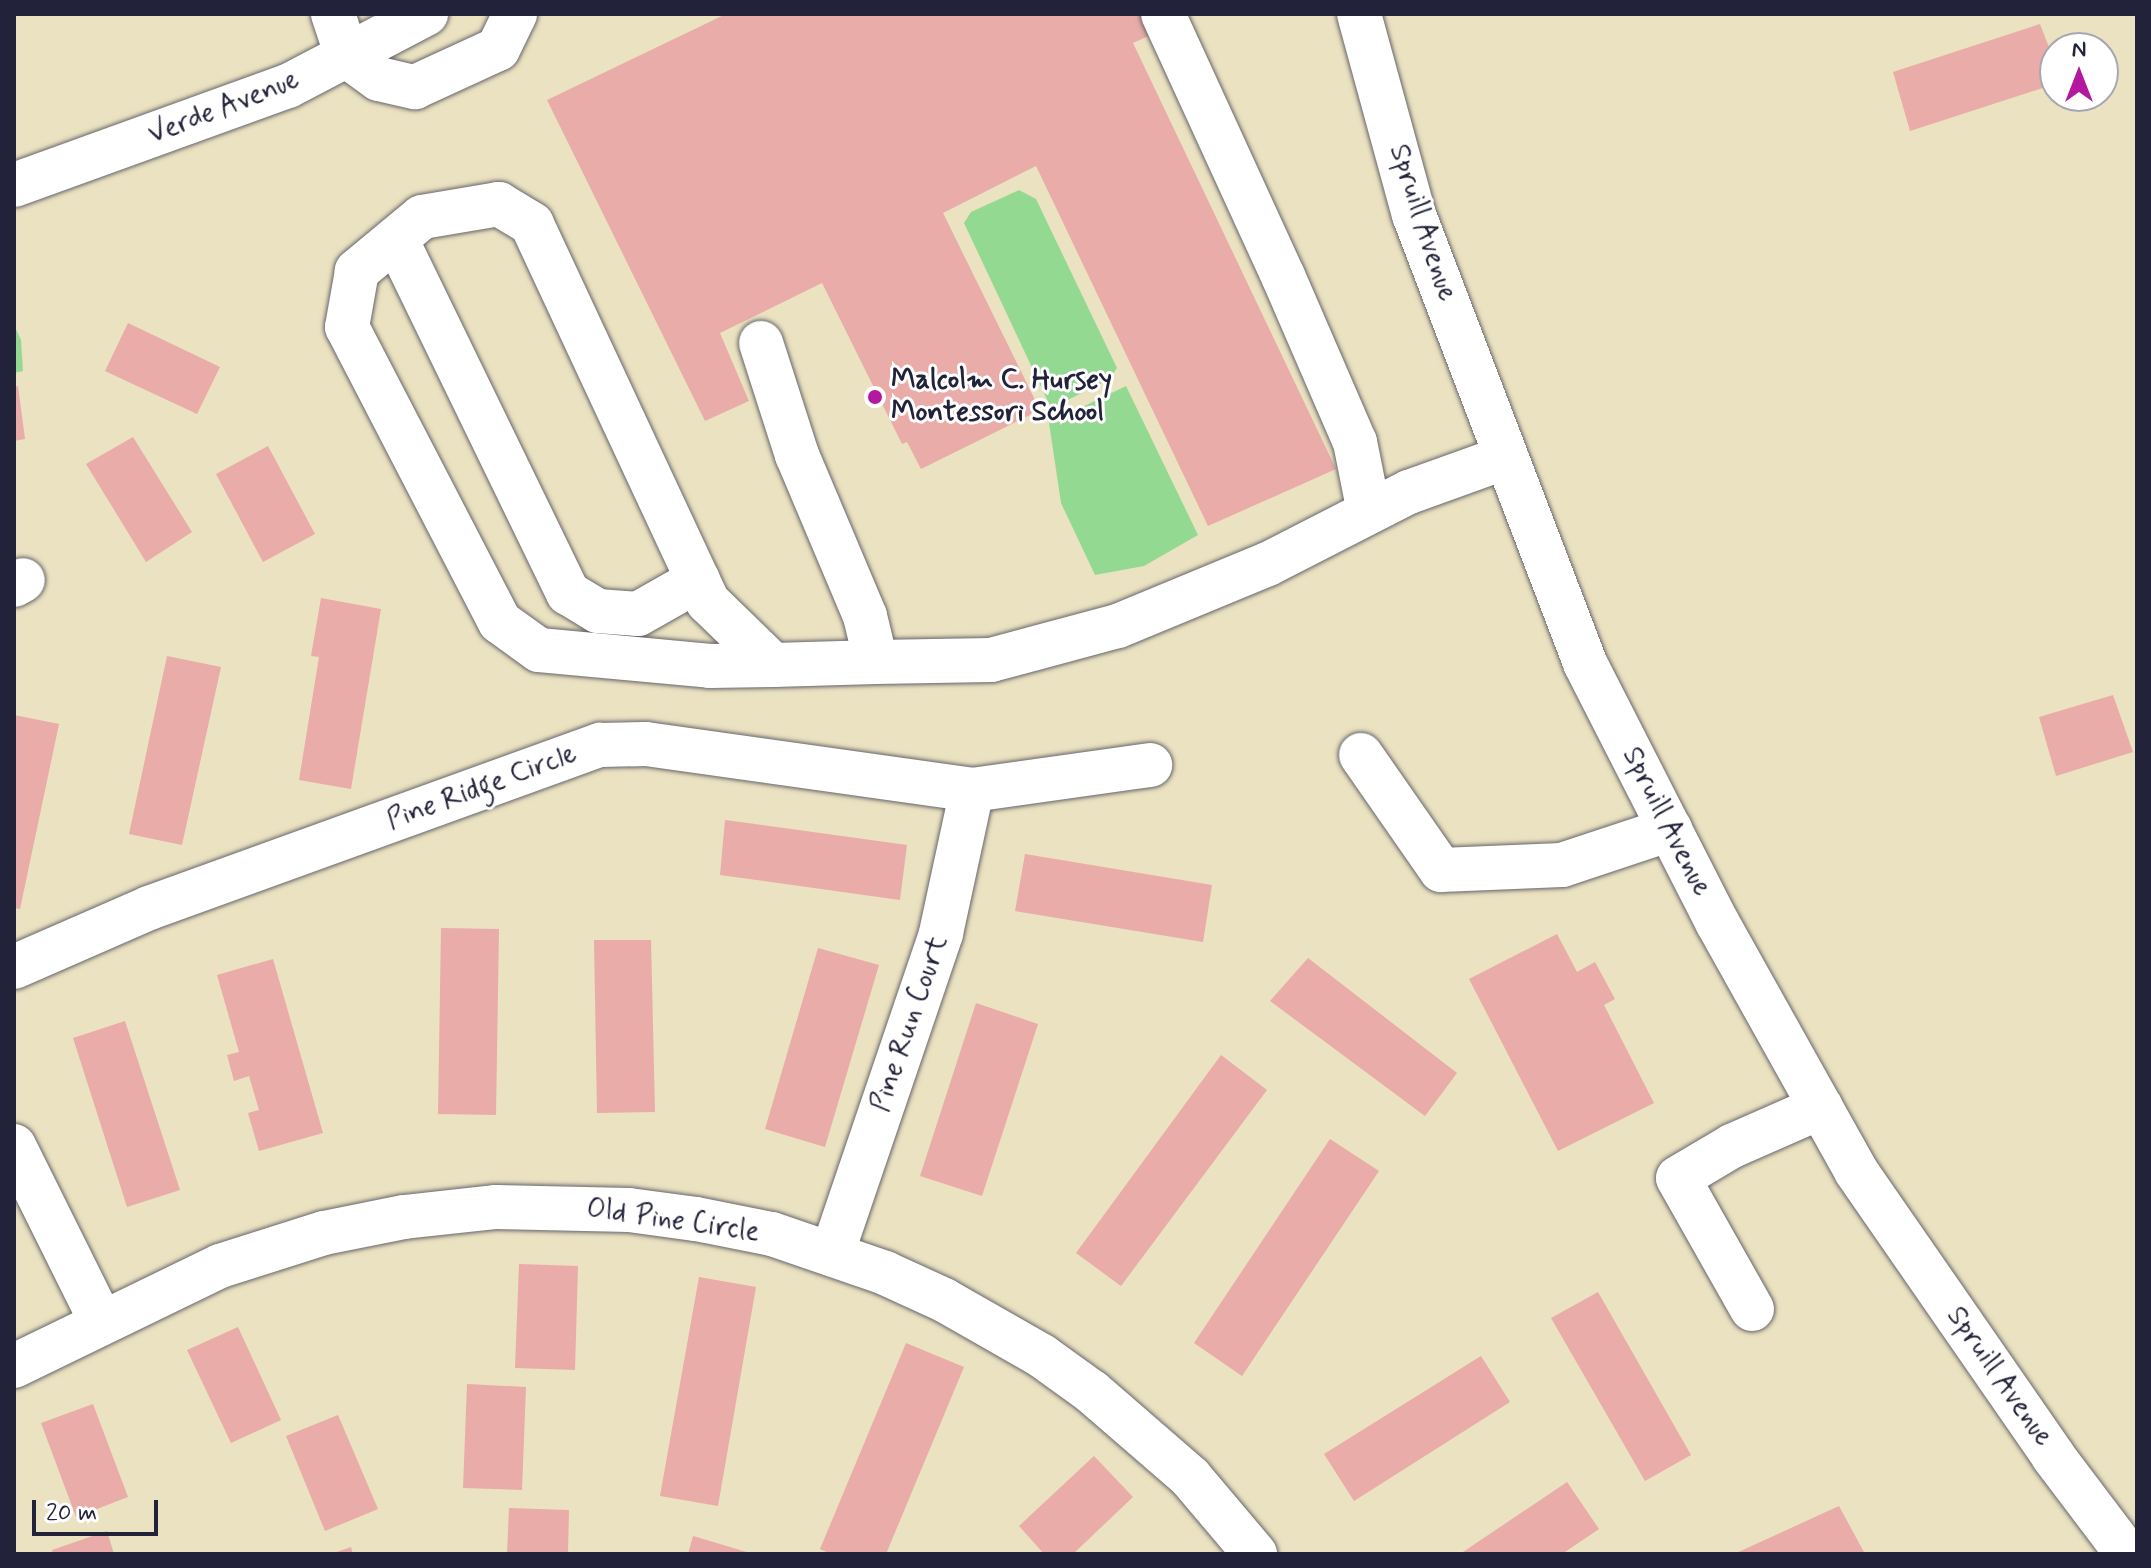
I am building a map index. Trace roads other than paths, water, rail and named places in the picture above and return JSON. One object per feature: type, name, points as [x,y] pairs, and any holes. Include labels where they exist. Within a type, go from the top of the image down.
[{"type":"street","points":[[333,14],[347,56],[379,79],[415,87],[498,49],[515,14]]},
{"type":"street","name":"Verde Avenue","points":[[14,185],[288,86],[426,14]]},
{"type":"street","points":[[1163,14],[1355,442],[1369,512]]},
{"type":"street","name":"Spruill Avenue","points":[[1359,14],[1414,215],[1585,663],[1717,922],[1856,1171],[2053,1456],[2127,1554]]},
{"type":"street","points":[[773,665],[708,602],[532,224],[499,204],[422,217],[357,271],[347,327],[500,622],[539,650],[710,666],[773,665],[876,662],[991,660],[1118,626],[1268,564],[1409,492],[1506,457]]},
{"type":"street","points":[[396,239],[568,593],[598,611],[638,614],[698,580]]},
{"type":"street","points":[[761,343],[797,455],[865,616],[876,662]]},
{"type":"street","points":[[577,653],[588,605]]},
{"type":"street","name":"Pine Ridge Circle","points":[[14,967],[149,908],[600,745],[646,744],[972,790],[1150,765]]},
{"type":"street","points":[[1361,755],[1441,870],[1562,865],[1670,829]]},
{"type":"street","name":"Pine Run Court","points":[[832,1254],[941,933],[972,790]]},
{"type":"street","points":[[1752,1309],[1678,1178],[1732,1146],[1821,1107]]},
{"type":"street","points":[[14,1146],[101,1321]]},
{"type":"street","name":"Old Pine Circle","points":[[14,1366],[101,1321],[220,1266],[324,1233],[404,1217],[496,1207],[613,1209],[696,1219],[772,1234],[885,1273],[944,1300],[1042,1356],[1092,1392],[1190,1477],[1255,1554]]},
{"type":"place","name":"Malcolm C. Hursey Montessori School","points":[[875,397]]}]
